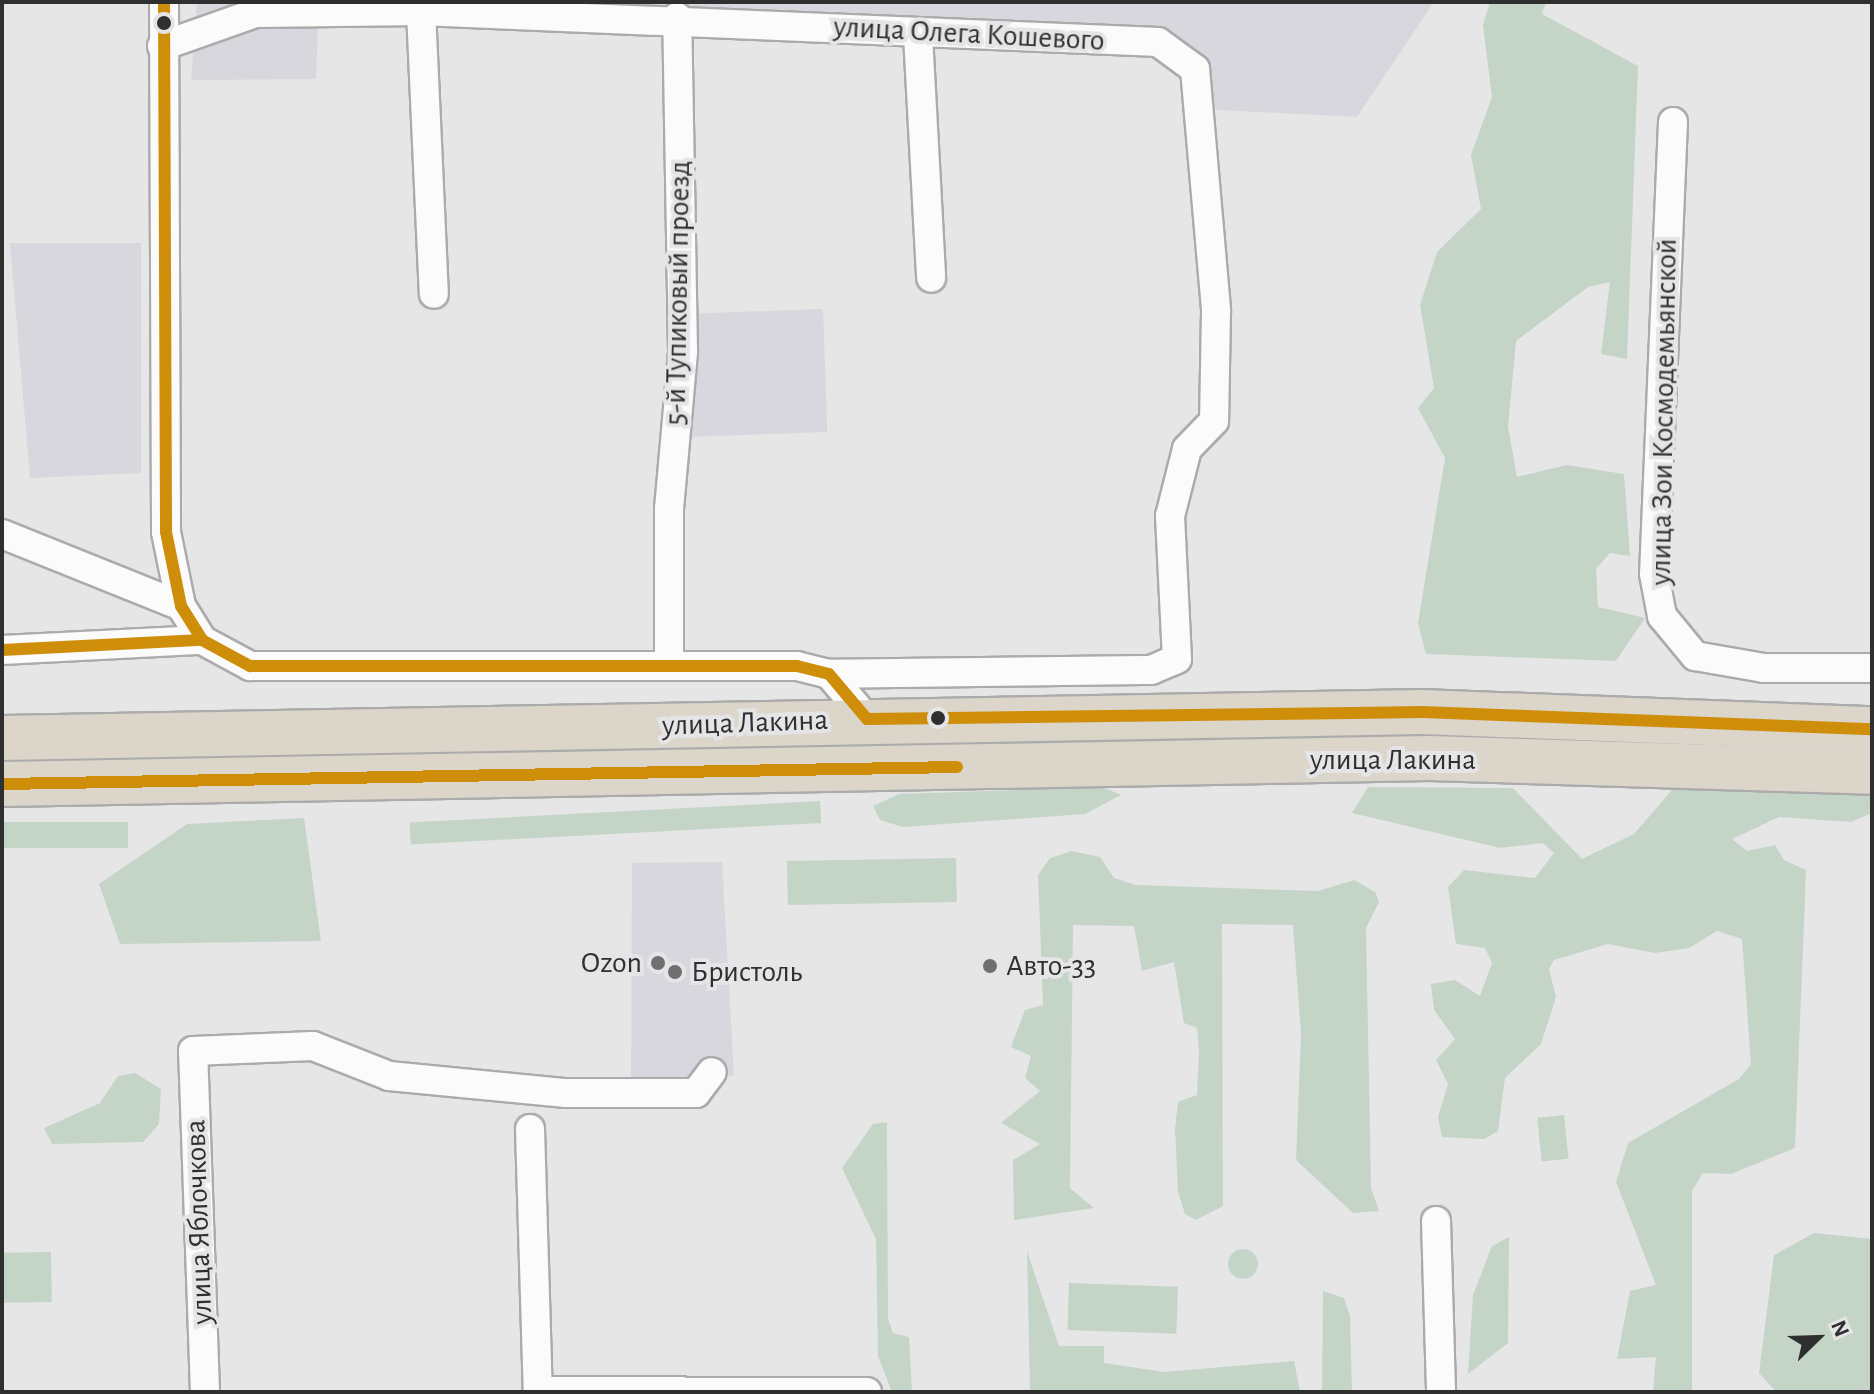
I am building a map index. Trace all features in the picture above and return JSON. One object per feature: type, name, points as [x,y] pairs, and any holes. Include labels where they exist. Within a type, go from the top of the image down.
[{"type":"highway","name":"улица Лакина","points":[[2,738],[867,719],[1422,712],[1872,729]]},
{"type":"highway","name":"улица Лакина","points":[[2,784],[1430,758],[1872,772]]},
{"type":"street","points":[[164,2],[166,532],[181,606],[202,640],[250,666],[797,666],[829,674],[867,719]]},
{"type":"street","points":[[421,11],[434,294]]},
{"type":"street","name":"улица Олега Кошевого","points":[[162,46],[255,13],[421,11],[677,17],[918,35],[1158,42],[1195,69],[1216,311],[1214,421],[1187,449],[1170,516],[1177,659],[1151,670],[829,674]]},
{"type":"street","name":"5-й Тупиковый проезд","points":[[669,664],[669,509],[683,351],[677,17]]},
{"type":"street","points":[[918,35],[931,278]]},
{"type":"street","name":"улица Зои Космодемьянской","points":[[1673,122],[1654,574],[1662,616],[1695,656],[1764,668],[1872,668]]},
{"type":"street","points":[[2,534],[181,606]]},
{"type":"street","points":[[2,650],[202,640]]},
{"type":"street","name":"улица Яблочкова","points":[[205,1392],[193,1051],[313,1046],[389,1076],[566,1093],[696,1093],[712,1072]]},
{"type":"street","points":[[530,1129],[538,1391],[867,1392]]},
{"type":"street","points":[[1436,1221],[1441,1392]]},
{"type":"shaded area","points":[[197,2],[1434,2],[1357,117],[1218,110],[1153,53],[412,20],[318,25],[316,79],[191,80]]},
{"type":"shaded area","points":[[10,243],[141,243],[141,473],[30,478]]},
{"type":"shaded area","points":[[823,309],[827,432],[691,437],[687,314]]},
{"type":"shaded area","points":[[722,862],[734,1076],[631,1081],[632,863]]},
{"type":"green space","points":[[1490,2],[1546,2],[1542,14],[1638,66],[1627,359],[1601,354],[1610,282],[1588,287],[1516,341],[1508,427],[1517,477],[1567,465],[1624,474],[1630,556],[1610,553],[1596,569],[1598,607],[1645,618],[1616,661],[1426,654],[1418,623],[1445,458],[1418,408],[1434,388],[1420,305],[1437,252],[1481,209],[1471,155],[1492,97],[1483,25]]},
{"type":"green space","points":[[1683,777],[1869,790],[1872,813],[1851,822],[1779,817],[1732,839],[1747,851],[1775,845],[1784,860],[1806,870],[1795,1148],[1731,1174],[1703,1173],[1692,1191],[1692,1392],[1653,1392],[1656,1357],[1617,1359],[1630,1291],[1656,1285],[1616,1182],[1628,1143],[1739,1079],[1751,1064],[1742,939],[1717,931],[1689,948],[1655,953],[1608,944],[1554,960],[1549,969],[1556,997],[1541,1044],[1505,1078],[1498,1131],[1484,1139],[1442,1137],[1438,1117],[1448,1084],[1436,1060],[1455,1039],[1434,1010],[1431,984],[1455,980],[1480,996],[1492,963],[1485,948],[1456,944],[1448,887],[1464,870],[1535,878],[1554,853],[1543,843],[1500,848],[1352,813],[1368,787],[1513,788],[1582,859],[1634,834]]},
{"type":"green space","points":[[1103,787],[1121,795],[1085,814],[903,827],[880,820],[873,806],[899,794]]},
{"type":"green space","points":[[820,801],[821,823],[411,844],[410,823]]},
{"type":"green space","points":[[304,818],[321,941],[120,944],[99,884],[187,824]]},
{"type":"green space","points":[[2,822],[128,822],[128,848],[2,848]]},
{"type":"green space","points":[[1072,851],[1100,857],[1114,878],[1136,885],[1318,891],[1354,880],[1375,892],[1379,902],[1366,928],[1371,1188],[1379,1211],[1353,1213],[1296,1160],[1301,1035],[1293,925],[1222,924],[1223,1206],[1196,1220],[1185,1214],[1178,1192],[1175,1129],[1178,1102],[1197,1095],[1199,1051],[1197,1028],[1184,1023],[1174,962],[1142,971],[1134,926],[1073,925],[1070,1188],[1094,1208],[1014,1220],[1013,1160],[1040,1144],[1001,1123],[1040,1091],[1025,1078],[1031,1056],[1011,1047],[1025,1010],[1043,1005],[1038,875],[1050,858]]},
{"type":"green space","points":[[956,858],[957,902],[788,905],[787,861]]},
{"type":"green space","points":[[135,1073],[161,1089],[159,1124],[143,1142],[52,1144],[44,1128],[100,1103],[118,1076]]},
{"type":"green space","points":[[1564,1115],[1569,1159],[1542,1162],[1537,1118]]},
{"type":"green space","points":[[887,1122],[888,1319],[893,1333],[909,1337],[912,1392],[892,1392],[878,1356],[876,1239],[842,1168],[873,1124]]},
{"type":"green space","points":[[1814,1233],[1872,1239],[1871,1392],[1776,1392],[1759,1373],[1774,1255]]},
{"type":"green space","points":[[1509,1237],[1508,1343],[1468,1374],[1473,1295],[1492,1246]]},
{"type":"green space","points":[[1243,1249],[1249,1250],[1257,1258],[1257,1270],[1249,1278],[1243,1279],[1237,1278],[1229,1270],[1228,1264],[1229,1258],[1237,1250]]},
{"type":"green space","points":[[1027,1251],[1059,1346],[1104,1346],[1104,1363],[1164,1372],[1294,1361],[1300,1392],[1030,1392]]},
{"type":"green space","points":[[51,1252],[52,1302],[3,1303],[2,1253]]},
{"type":"green space","points":[[1069,1283],[1178,1287],[1176,1334],[1067,1330]]},
{"type":"green space","points":[[1323,1291],[1344,1298],[1350,1316],[1352,1392],[1322,1392]]},
{"type":"transit line","points":[[164,2],[166,532],[181,606],[202,640],[250,666],[797,666],[829,674],[867,719],[1422,712],[1872,729]]},
{"type":"transit line","points":[[2,650],[202,640]]},
{"type":"transit line","points":[[2,784],[957,767]]},
{"type":"place","name":"Ozon","points":[[658,963]]},
{"type":"place","name":"Авто-33","points":[[990,966]]},
{"type":"place","name":"Бристоль","points":[[675,972]]}]
